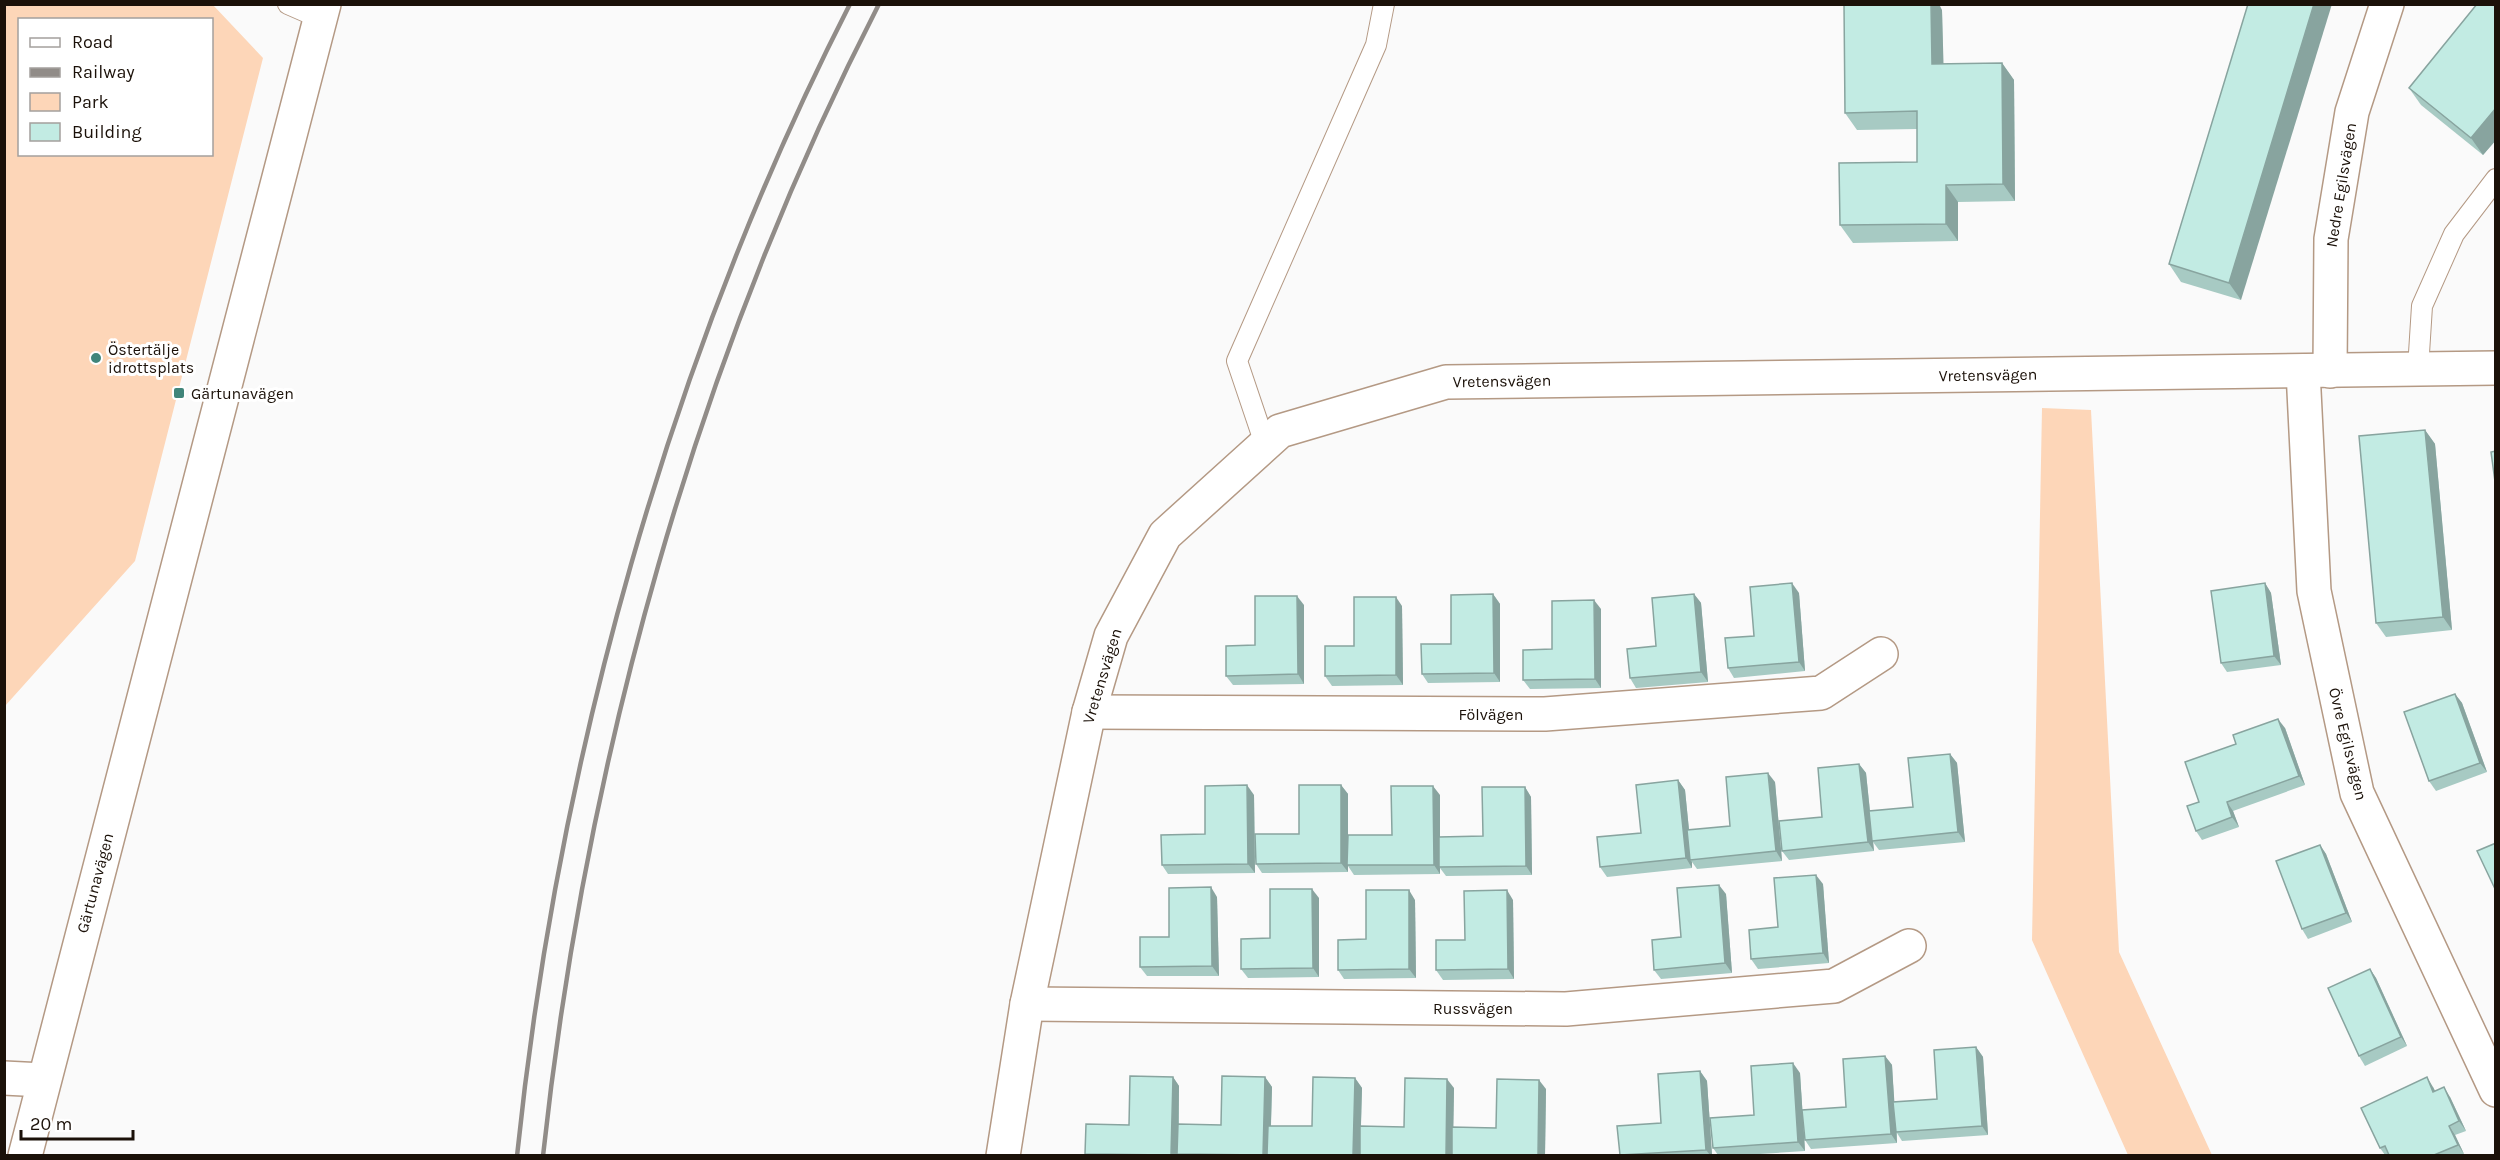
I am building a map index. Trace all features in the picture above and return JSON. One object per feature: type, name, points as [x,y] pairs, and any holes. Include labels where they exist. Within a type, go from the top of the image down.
[{"type":"street","name":"Nedre Egilsvägen","points":[[2317,371],[2331,239],[2352,112],[2387,4]]},
{"type":"street","name":"Gärtunavägen","points":[[25,1155],[322,11]]},
{"type":"street","name":"Vretensvägen","points":[[1003,1155],[1027,1004],[1089,712],[1111,636],[1165,535],[1280,431],[1446,382],[2496,368]]},
{"type":"street","name":"Övre Egilsvägen","points":[[2317,371],[2314,591],[2357,793],[2496,1090]]},
{"type":"street","name":"Fölvägen","points":[[1089,712],[1545,714],[1821,693],[1881,654]]},
{"type":"street","name":"Russvägen","points":[[1027,1004],[1566,1009],[1834,986],[1909,946]]},
{"type":"street","points":[[4,1078],[43,1080]]},
{"type":"lane","name":"Gärtunavägen","points":[[288,4],[322,11]]},
{"type":"lane","points":[[1265,444],[1236,361],[1376,45],[1384,4]]},
{"type":"lane","points":[[2418,369],[2422,306],[2454,234],[2496,179]]},
{"type":"green space","name":"Östertälje idrottsplats","points":[[4,5],[213,5],[263,58],[135,561],[5,706]]},
{"type":"green space","points":[[2042,408],[2091,410],[2119,952],[2212,1155],[2128,1155],[2032,940]]},
{"type":"building","points":[[1844,4],[1931,4],[1932,64],[2002,63],[2003,184],[1946,185],[1946,224],[1840,225],[1839,163],[1917,162],[1917,111],[1845,113]]},
{"type":"building","points":[[2248,4],[2314,4],[2229,283],[2169,264]]},
{"type":"building","points":[[2477,4],[2496,4],[2496,108],[2471,138],[2409,88]]},
{"type":"building","points":[[2425,430],[2443,617],[2376,623],[2359,436]]},
{"type":"building","points":[[2496,451],[2496,489],[2491,452]]},
{"type":"building","points":[[1792,583],[1799,662],[1728,668],[1725,638],[1754,636],[1750,587]]},
{"type":"building","points":[[2265,583],[2274,656],[2221,663],[2211,591]]},
{"type":"building","points":[[1493,594],[1494,673],[1422,674],[1421,644],[1451,644],[1451,595]]},
{"type":"building","points":[[1694,594],[1701,672],[1630,678],[1627,649],[1656,646],[1652,598]]},
{"type":"building","points":[[1255,596],[1297,596],[1298,674],[1226,676],[1226,646],[1255,645]]},
{"type":"building","points":[[1354,597],[1396,597],[1396,675],[1325,676],[1325,646],[1354,646]]},
{"type":"building","points":[[1594,600],[1595,679],[1523,680],[1523,650],[1552,649],[1552,601]]},
{"type":"building","points":[[2455,694],[2480,763],[2429,781],[2404,712]]},
{"type":"building","points":[[2278,719],[2299,776],[2227,802],[2232,817],[2196,831],[2187,806],[2199,802],[2185,762],[2236,744],[2233,735]]},
{"type":"building","points":[[1950,754],[1958,832],[1872,841],[1869,811],[1913,807],[1908,758]]},
{"type":"building","points":[[1859,764],[1868,842],[1782,851],[1779,821],[1822,817],[1818,768]]},
{"type":"building","points":[[1768,773],[1776,851],[1690,860],[1687,830],[1730,826],[1726,777]]},
{"type":"building","points":[[1678,780],[1686,858],[1600,867],[1597,837],[1641,833],[1636,785]]},
{"type":"building","points":[[1247,785],[1248,864],[1162,865],[1161,835],[1205,834],[1205,786]]},
{"type":"building","points":[[1299,785],[1341,785],[1341,863],[1256,864],[1255,834],[1299,834]]},
{"type":"building","points":[[1391,786],[1433,786],[1434,865],[1347,865],[1348,835],[1392,835]]},
{"type":"building","points":[[1482,787],[1525,787],[1526,866],[1439,867],[1439,837],[1483,836]]},
{"type":"building","points":[[2496,843],[2496,891],[2477,851]]},
{"type":"building","points":[[2320,845],[2346,913],[2302,929],[2276,861]]},
{"type":"building","points":[[1816,875],[1823,953],[1751,959],[1749,930],[1778,927],[1774,878]]},
{"type":"building","points":[[1719,885],[1725,963],[1654,970],[1652,940],[1681,937],[1677,888]]},
{"type":"building","points":[[1211,887],[1212,966],[1140,967],[1140,937],[1169,937],[1169,888]]},
{"type":"building","points":[[1270,889],[1312,889],[1313,968],[1241,969],[1241,939],[1270,938]]},
{"type":"building","points":[[1366,890],[1409,890],[1409,969],[1338,970],[1338,940],[1366,939]]},
{"type":"building","points":[[1507,890],[1508,969],[1436,970],[1436,940],[1465,940],[1464,891]]},
{"type":"building","points":[[2370,969],[2401,1037],[2359,1056],[2328,988]]},
{"type":"building","points":[[1976,1047],[1982,1126],[1896,1132],[1893,1102],[1937,1099],[1934,1050]]},
{"type":"building","points":[[1885,1056],[1891,1134],[1805,1140],[1802,1110],[1846,1107],[1843,1059]]},
{"type":"building","points":[[1793,1063],[1798,1142],[1713,1148],[1710,1118],[1754,1115],[1751,1066]]},
{"type":"building","points":[[1700,1071],[1706,1150],[1620,1155],[1617,1126],[1661,1123],[1658,1074]]},
{"type":"building","points":[[1130,1076],[1173,1077],[1171,1155],[1085,1154],[1086,1124],[1129,1125]]},
{"type":"building","points":[[1222,1076],[1265,1077],[1263,1155],[1177,1154],[1178,1124],[1221,1125]]},
{"type":"building","points":[[1313,1077],[1355,1078],[1353,1155],[1267,1155],[1268,1126],[1312,1126]]},
{"type":"building","points":[[2427,1077],[2433,1092],[2444,1087],[2459,1121],[2449,1126],[2458,1145],[2434,1155],[2389,1155],[2385,1146],[2380,1148],[2361,1108]]},
{"type":"building","points":[[1405,1078],[1447,1079],[1446,1155],[1360,1155],[1360,1126],[1404,1127]]},
{"type":"building","points":[[1497,1079],[1539,1080],[1538,1155],[1452,1155],[1452,1127],[1496,1128]]},
{"type":"railway","points":[[517,1156],[536,1008],[561,859],[593,711],[631,565],[676,420],[727,278],[785,139],[850,4]]},
{"type":"railway","points":[[543,1156],[562,1007],[588,859],[620,711],[658,565],[704,420],[755,278],[814,139],[879,4]]},
{"type":"place","name":"Östertälje idrottsplats","points":[[96,358]]},
{"type":"place","name":"Gärtunavägen","points":[[179,393]]}]
